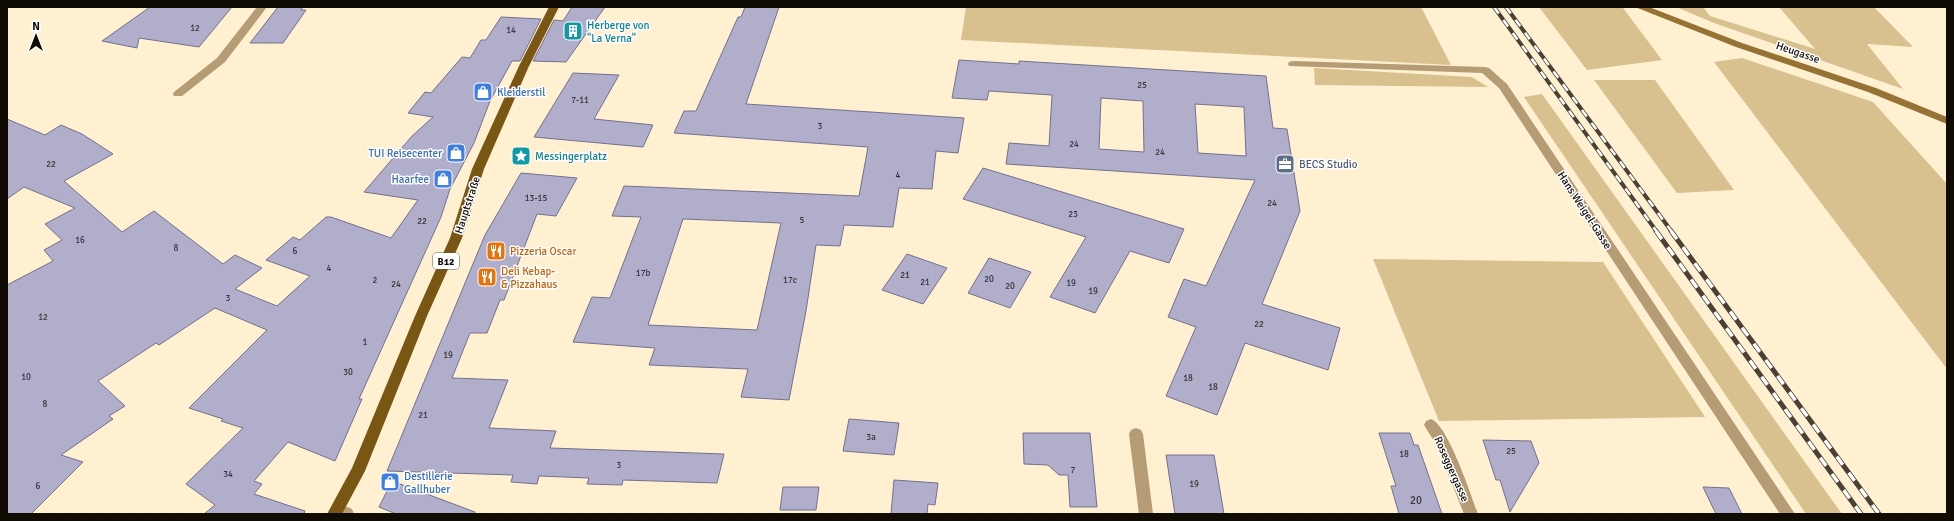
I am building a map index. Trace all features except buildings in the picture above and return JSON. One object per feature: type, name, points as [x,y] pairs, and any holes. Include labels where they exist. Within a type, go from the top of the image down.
[{"type":"main road","name":"Hauptstraße","points":[[340,513],[421,316],[456,238],[478,169],[524,66],[554,7]]},
{"type":"street","points":[[178,94],[221,60],[262,7]]},
{"type":"street","name":"Heugasse","points":[[1640,7],[1739,45],[1872,90],[1947,121]]},
{"type":"street","name":"Hans Weigel-Gasse","points":[[1293,64],[1485,70],[1499,82],[1788,514]]},
{"type":"street","name":"Roseggergasse","points":[[1431,425],[1442,443],[1471,514]]},
{"type":"street","points":[[1136,434],[1146,514]]},
{"type":"shaded area","points":[[966,7],[1421,7],[1451,65],[961,40]]},
{"type":"shaded area","points":[[1539,7],[1623,8],[1662,60],[1587,70]]},
{"type":"shaded area","points":[[1676,7],[1703,7],[1710,16],[1815,49],[1779,7],[1874,7],[1913,47],[1867,44],[1903,89],[1714,23]]},
{"type":"shaded area","points":[[1742,58],[1873,102],[1947,184],[1947,369],[1714,62]]},
{"type":"shaded area","points":[[1314,68],[1472,77],[1488,87],[1315,85]]},
{"type":"shaded area","points":[[1594,80],[1655,80],[1734,190],[1677,193]]},
{"type":"shaded area","points":[[1542,94],[1842,514],[1806,514],[1524,97]]},
{"type":"shaded area","points":[[1373,259],[1603,262],[1705,417],[1439,421]]},
{"type":"railway","points":[[1494,7],[1657,232]]},
{"type":"railway","points":[[1506,7],[1672,232]]},
{"type":"railway","points":[[1656,231],[1861,514]]},
{"type":"railway","points":[[1671,231],[1879,514]]},
{"type":"place","name":"Herberge von \"La Verna\"","points":[[573,31]]},
{"type":"place","name":"Kleiderstil","points":[[483,92]]},
{"type":"place","name":"TUI Reisecenter","points":[[456,153]]},
{"type":"place","name":"Messingerplatz","points":[[521,156]]},
{"type":"place","name":"BECS Studio","points":[[1285,164]]},
{"type":"place","name":"Haarfee","points":[[443,179]]},
{"type":"place","name":"Pizzeria Oscar","points":[[496,251]]},
{"type":"place","name":"Deli Kebap- & Pizzahaus","points":[[487,277]]},
{"type":"place","name":"Destillerie Gallhuber","points":[[390,482]]}]
